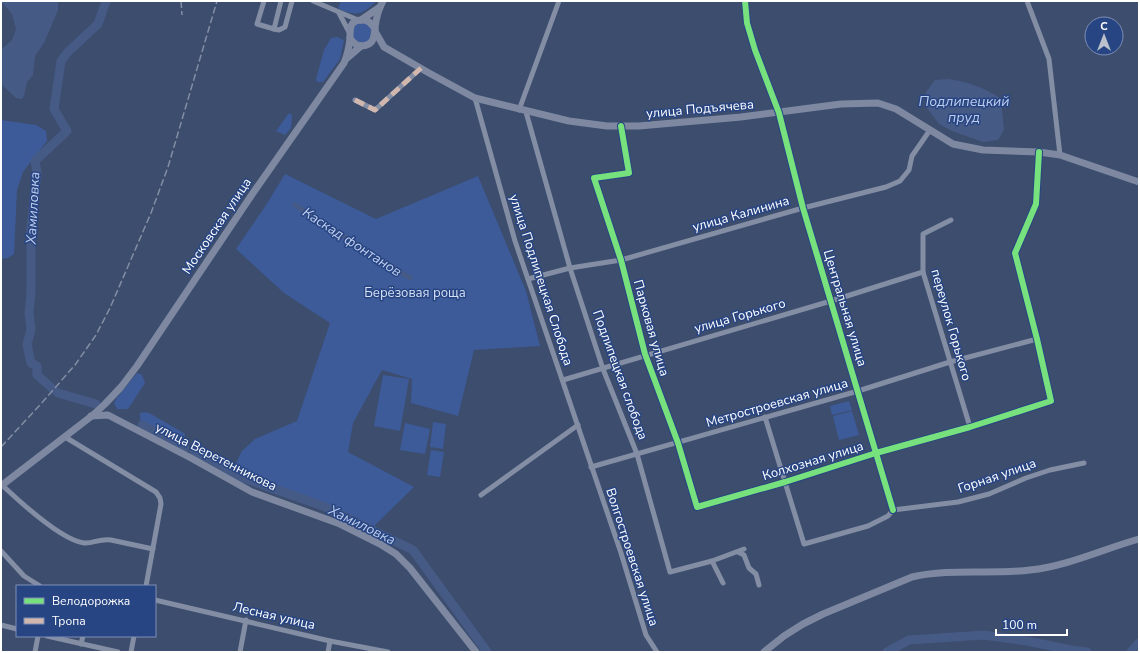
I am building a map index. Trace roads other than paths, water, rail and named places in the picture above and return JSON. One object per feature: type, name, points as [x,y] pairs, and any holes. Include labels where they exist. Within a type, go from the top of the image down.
[{"type":"main road","points":[[745,1],[747,23],[755,50],[779,113]]},
{"type":"main road","name":"Московская улица","points":[[346,59],[351,25],[382,4]]},
{"type":"main road","name":"Московская улица","points":[[1,486],[92,415],[121,387],[137,366],[253,193],[346,59],[373,40],[382,4]]},
{"type":"main road","points":[[359,20],[367,20],[371,23],[383,46]]},
{"type":"main road","points":[[349,35],[354,44],[364,46]]},
{"type":"main road","name":"улица Подъячева","points":[[364,46],[383,46],[475,98],[568,121],[607,126],[680,124],[779,113],[841,104],[878,103],[896,109],[953,144],[983,150],[1039,152],[1060,155],[1139,182]]},
{"type":"main road","name":"улица Веретенникова","points":[[92,415],[108,415],[191,458],[252,492],[340,524],[380,544],[396,554],[410,568],[476,652]]},
{"type":"main road","points":[[764,652],[784,636],[809,620],[912,577],[924,574],[946,572],[1010,572],[1046,568],[1078,560],[1139,539]]},
{"type":"street","points":[[264,1],[257,24],[279,30],[285,27],[292,1]]},
{"type":"street","points":[[274,29],[281,1]]},
{"type":"street","points":[[313,1],[359,20]]},
{"type":"street","points":[[523,111],[559,1]]},
{"type":"street","points":[[1027,1],[1049,59],[1060,155]]},
{"type":"street","points":[[338,12],[349,35]]},
{"type":"street","points":[[355,100],[375,110],[421,68]]},
{"type":"street","name":"улица Подлипецкая Слобода","points":[[475,98],[515,241],[591,467]]},
{"type":"street","name":"Подлипецкая слобода","points":[[523,111],[570,268],[603,369],[637,454],[670,572],[712,561],[744,549]]},
{"type":"street","name":"Центральная улица","points":[[779,113],[803,208],[894,510]]},
{"type":"street","name":"Парковая улица","points":[[621,126],[629,173],[594,178],[621,260],[645,354],[678,443],[697,507]]},
{"type":"street","name":"улица Калинина","points":[[528,279],[570,268],[621,260],[900,181],[909,170],[912,156],[930,130]]},
{"type":"street","points":[[1037,339],[1014,253],[1036,204],[1039,152]]},
{"type":"street","name":"переулок Горького","points":[[951,220],[923,234],[922,272],[970,427]]},
{"type":"street","name":"улица Горького","points":[[563,380],[603,369],[645,354],[831,301],[922,272]]},
{"type":"street","name":"Метростроевская улица","points":[[591,467],[858,391],[950,362],[1037,339]]},
{"type":"street","name":"Колхозная улица","points":[[697,507],[785,482],[876,453],[970,427],[1051,401],[1037,339]]},
{"type":"street","points":[[766,417],[804,544],[868,526],[888,516],[894,510]]},
{"type":"street","points":[[481,495],[578,426]]},
{"type":"street","points":[[65,437],[156,492],[160,498],[161,504],[146,585]]},
{"type":"street","name":"Горная улица","points":[[894,510],[958,502],[988,494],[1026,478],[1050,470],[1084,463]]},
{"type":"street","name":"Волгостроевская улица","points":[[591,467],[621,553],[646,635],[656,652]]},
{"type":"street","points":[[1,486],[48,524],[70,538],[82,543],[104,539],[153,549]]},
{"type":"street","points":[[1,551],[24,576],[38,585]]},
{"type":"street","points":[[738,552],[744,555],[749,568],[756,574],[759,585]]},
{"type":"street","points":[[712,561],[723,584]]},
{"type":"street","name":"Лесная улица","points":[[156,600],[246,620],[330,641],[388,652]]},
{"type":"street","points":[[240,652],[246,620]]},
{"type":"street","points":[[1,625],[16,629]]},
{"type":"street","points":[[35,652],[38,637]]},
{"type":"street","points":[[51,637],[118,652]]},
{"type":"street","points":[[81,644],[84,637]]},
{"type":"street","points":[[131,652],[134,637]]},
{"type":"street","points":[[328,652],[330,641]]},
{"type":"water","points":[[1,1],[58,1],[58,10],[44,43],[35,56],[33,75],[27,82],[22,99],[16,98],[1,84],[1,50],[12,40],[16,29],[12,14]]},
{"type":"water","name":"Подлипецкий пруд","points":[[948,79],[961,81],[975,86],[1001,99],[1004,130],[998,140],[983,142],[952,131],[939,124],[927,108],[926,92],[935,80]]},
{"type":"waterway","name":"Хамиловка","points":[[54,390],[37,375],[37,366],[31,363],[27,345],[31,329],[29,314],[31,293],[31,229],[37,172],[35,161],[67,131],[54,109],[61,61],[68,52],[98,24],[106,1]]},
{"type":"waterway","name":"Каскад фонтанов","points":[[295,205],[410,278]]},
{"type":"waterway","name":"Хамиловка","points":[[58,393],[96,404]]},
{"type":"waterway","name":"Хамиловка","points":[[142,425],[185,448]]},
{"type":"waterway","name":"Хамиловка","points":[[194,452],[240,477],[323,506],[413,550],[487,652]]},
{"type":"waterway","name":"Хамиловка","points":[[887,652],[909,640],[984,635],[1087,652]]},
{"type":"waterway","name":"Хамиловка","points":[[1131,652],[1139,643]]},
{"type":"railway","points":[[181,1],[182,15]]},
{"type":"railway","points":[[1,447],[75,365],[96,335],[110,308],[151,213],[168,167],[217,1]]},
{"type":"park label","name":"Берёзовая роща","points":[[415,293]]}]
